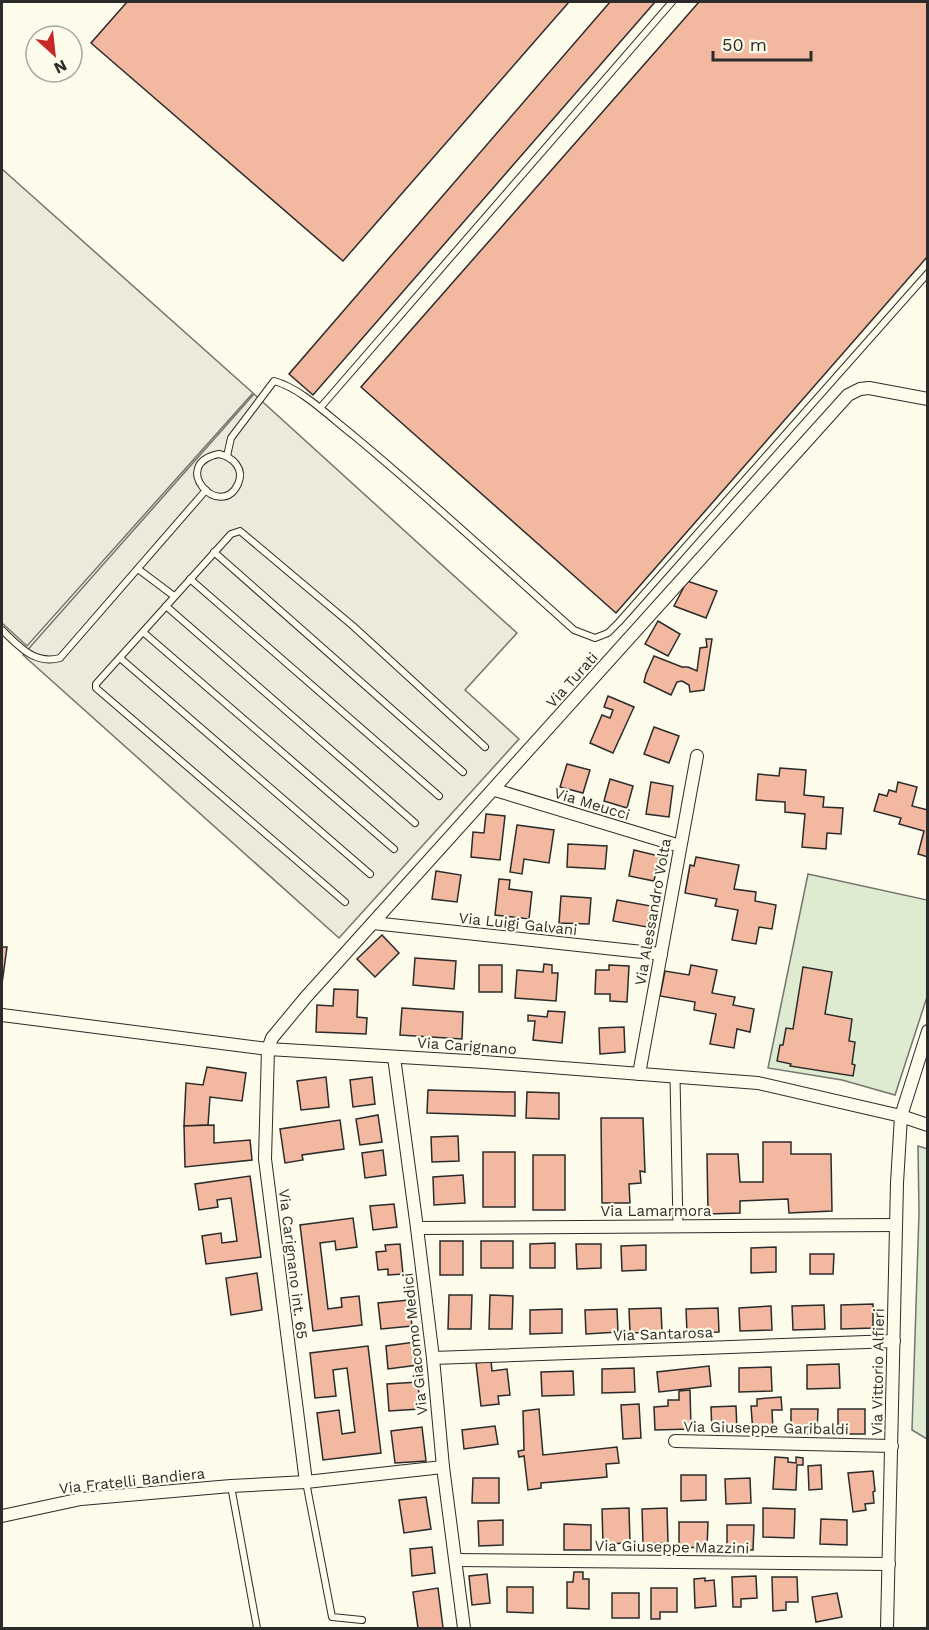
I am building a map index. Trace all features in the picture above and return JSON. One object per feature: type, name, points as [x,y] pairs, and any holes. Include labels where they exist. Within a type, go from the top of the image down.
[{"type":"street","name":"Via Turati","points":[[268,1049],[271,1039],[373,923],[495,790],[848,394],[869,388],[927,399]]},
{"type":"street","name":"Via Alessandro Volta","points":[[639,1074],[697,756]]},
{"type":"street","name":"Via Meucci","points":[[495,790],[680,846]]},
{"type":"street","name":"Via Luigi Galvani","points":[[373,923],[660,954]]},
{"type":"street","name":"Via Carignano","points":[[2,1015],[268,1049],[758,1083],[901,1116],[927,1125]]},
{"type":"street","name":"Via Vittorio Alfieri","points":[[886,1629],[896,1224],[901,1116],[927,1031]]},
{"type":"street","name":"Via Carignano int. 65","points":[[268,1049],[265,1159],[306,1482]]},
{"type":"street","name":"Via Giacomo Medici","points":[[394,1057],[433,1358],[443,1467],[464,1629]]},
{"type":"street","points":[[675,1077],[678,1226]]},
{"type":"street","name":"Via Lamarmora","points":[[417,1228],[896,1224]]},
{"type":"street","name":"Via Santarosa","points":[[433,1358],[894,1341]]},
{"type":"street","name":"Via Giuseppe Garibaldi","points":[[675,1442],[892,1446]]},
{"type":"street","name":"Via Fratelli Bandiera","points":[[2,1516],[81,1499],[306,1482],[443,1467]]},
{"type":"street","name":"Via Giuseppe Mazzini","points":[[456,1560],[889,1564]]},
{"type":"lane","points":[[320,408],[672,2]]},
{"type":"lane","points":[[227,456],[231,438],[274,381],[283,384],[320,408],[387,464],[574,630],[596,638],[608,633],[619,622],[927,273]]},
{"type":"lane","points":[[219,454],[235,461],[240,478],[237,487],[222,497],[213,496],[206,490],[199,485],[197,476],[198,468],[203,461],[219,454]]},
{"type":"lane","points":[[2,630],[33,658],[54,660],[60,658],[206,490]]},
{"type":"lane","points":[[345,902],[96,688],[96,684],[174,596],[231,534],[240,531],[353,626],[485,747]]},
{"type":"lane","points":[[214,552],[464,772]]},
{"type":"lane","points":[[138,568],[174,596]]},
{"type":"lane","points":[[190,579],[439,796]]},
{"type":"lane","points":[[165,606],[415,824]]},
{"type":"lane","points":[[143,632],[394,849]]},
{"type":"lane","points":[[120,658],[370,874]]},
{"type":"lane","points":[[306,1482],[332,1617],[362,1620]]},
{"type":"lane","points":[[231,1486],[257,1629]]},
{"type":"green space","points":[[808,874],[927,900],[927,997],[895,1095],[842,1080],[768,1068]]},
{"type":"green space","points":[[918,1146],[928,1149],[927,1439],[912,1430],[919,1213]]},
{"type":"shaded area","points":[[2,169],[253,393],[27,646],[2,623]]},
{"type":"shaded area","points":[[254,394],[517,633],[465,690],[519,739],[339,938],[23,655]]},
{"type":"building","points":[[127,2],[569,2],[343,261],[91,43]]},
{"type":"building","points":[[610,2],[655,2],[313,395],[289,374]]},
{"type":"building","points":[[699,2],[928,2],[928,256],[616,613],[361,387]]},
{"type":"building","points":[[687,581],[717,591],[706,618],[674,606]]},
{"type":"building","points":[[658,621],[680,634],[668,656],[645,644]]},
{"type":"building","points":[[706,639],[712,639],[704,690],[690,692],[689,685],[682,681],[677,682],[671,695],[644,682],[654,656],[697,671],[700,648],[707,647]]},
{"type":"building","points":[[608,696],[634,707],[613,753],[590,743],[602,715],[610,718],[613,710],[604,707]]},
{"type":"building","points":[[654,727],[679,736],[669,763],[644,754]]},
{"type":"building","points":[[567,764],[590,770],[583,793],[560,787]]},
{"type":"building","points":[[780,768],[806,770],[804,795],[824,797],[823,807],[843,808],[841,834],[827,833],[826,849],[802,847],[805,814],[785,812],[785,802],[756,800],[758,774],[779,776]]},
{"type":"building","points":[[610,779],[633,786],[627,808],[604,801]]},
{"type":"building","points":[[651,782],[673,786],[669,817],[646,814]]},
{"type":"building","points":[[898,782],[917,787],[912,806],[928,810],[928,857],[918,854],[924,831],[899,824],[901,818],[874,811],[879,794],[887,796],[889,790],[896,792]]},
{"type":"building","points":[[486,814],[505,816],[500,860],[471,857],[473,832],[484,833]]},
{"type":"building","points":[[517,825],[554,830],[549,863],[524,859],[522,874],[510,872]]},
{"type":"building","points":[[568,844],[607,846],[605,869],[567,867]]},
{"type":"building","points":[[634,850],[659,856],[654,881],[629,876]]},
{"type":"building","points":[[696,857],[739,865],[734,889],[756,892],[755,901],[776,905],[772,929],[759,927],[756,944],[732,940],[738,910],[715,906],[717,899],[685,893],[690,865],[694,866]]},
{"type":"building","points":[[436,871],[461,875],[457,902],[432,899]]},
{"type":"building","points":[[499,879],[510,880],[509,889],[532,892],[529,919],[495,915]]},
{"type":"building","points":[[561,896],[591,898],[589,924],[559,923]]},
{"type":"building","points":[[617,900],[651,906],[647,927],[613,921]]},
{"type":"building","points":[[382,935],[399,953],[375,977],[357,959]]},
{"type":"building","points":[[2,947],[7,947],[2,984]]},
{"type":"building","points":[[415,958],[456,961],[454,989],[413,985]]},
{"type":"building","points":[[544,964],[552,965],[552,973],[558,973],[556,1001],[515,998],[517,970],[543,972]]},
{"type":"building","points":[[479,965],[502,965],[502,992],[479,992]]},
{"type":"building","points":[[609,965],[629,966],[627,1002],[610,1001],[610,994],[595,994],[596,970],[609,970]]},
{"type":"building","points":[[691,965],[717,970],[712,993],[735,997],[733,1005],[754,1009],[750,1032],[737,1029],[734,1048],[710,1044],[716,1014],[694,1010],[695,1002],[660,996],[665,971],[689,975]]},
{"type":"building","points":[[803,967],[832,972],[825,1014],[852,1019],[849,1041],[855,1042],[853,1076],[790,1066],[791,1064],[777,1061],[786,1028],[793,1029]]},
{"type":"building","points":[[334,989],[358,990],[357,1017],[367,1018],[366,1034],[316,1032],[317,1005],[333,1006]]},
{"type":"building","points":[[402,1008],[463,1012],[462,1039],[400,1035]]},
{"type":"building","points":[[548,1011],[565,1012],[562,1043],[533,1040],[535,1021],[528,1021],[528,1015],[547,1017]]},
{"type":"building","points":[[624,1027],[625,1052],[600,1054],[599,1028]]},
{"type":"building","points":[[207,1067],[246,1073],[242,1101],[210,1097],[208,1125],[184,1126],[186,1083],[203,1085]]},
{"type":"building","points":[[326,1077],[329,1107],[301,1110],[297,1081]]},
{"type":"building","points":[[372,1077],[375,1104],[353,1107],[350,1080]]},
{"type":"building","points":[[428,1090],[515,1092],[515,1116],[427,1113]]},
{"type":"building","points":[[527,1092],[559,1093],[559,1119],[526,1118]]},
{"type":"building","points":[[378,1115],[382,1142],[360,1145],[356,1119]]},
{"type":"building","points":[[601,1118],[643,1118],[645,1172],[640,1171],[641,1183],[629,1184],[630,1203],[602,1203]]},
{"type":"building","points":[[340,1120],[344,1149],[302,1155],[303,1160],[285,1163],[280,1129]]},
{"type":"building","points":[[214,1125],[214,1143],[250,1140],[252,1160],[185,1167],[184,1126]]},
{"type":"building","points":[[458,1136],[459,1161],[432,1162],[431,1137]]},
{"type":"building","points":[[763,1142],[791,1142],[791,1154],[831,1154],[832,1211],[789,1213],[788,1199],[740,1201],[740,1213],[708,1214],[707,1154],[738,1154],[740,1182],[763,1182]]},
{"type":"building","points":[[383,1150],[386,1175],[365,1178],[362,1153]]},
{"type":"building","points":[[483,1152],[515,1152],[515,1207],[483,1207]]},
{"type":"building","points":[[533,1155],[565,1155],[565,1210],[533,1210]]},
{"type":"building","points":[[463,1175],[465,1203],[434,1205],[433,1177]]},
{"type":"building","points":[[250,1176],[261,1257],[206,1264],[202,1236],[221,1233],[222,1243],[237,1241],[231,1198],[217,1200],[218,1207],[199,1210],[195,1184]]},
{"type":"building","points":[[394,1204],[397,1227],[373,1230],[370,1206]]},
{"type":"building","points":[[353,1218],[357,1247],[336,1250],[335,1241],[320,1243],[328,1309],[342,1307],[341,1298],[359,1296],[362,1325],[313,1331],[300,1225]]},
{"type":"building","points":[[440,1241],[463,1241],[463,1275],[440,1275]]},
{"type":"building","points":[[481,1241],[513,1241],[513,1268],[481,1268]]},
{"type":"building","points":[[555,1243],[555,1268],[530,1268],[530,1244]]},
{"type":"building","points":[[400,1244],[403,1274],[388,1275],[388,1269],[378,1270],[376,1252],[386,1251],[385,1245]]},
{"type":"building","points":[[576,1244],[601,1244],[601,1268],[577,1269]]},
{"type":"building","points":[[646,1245],[646,1270],[622,1271],[621,1246]]},
{"type":"building","points":[[776,1247],[776,1272],[751,1273],[751,1248]]},
{"type":"building","points":[[810,1254],[834,1254],[833,1274],[810,1274]]},
{"type":"building","points":[[257,1273],[262,1310],[231,1315],[226,1278]]},
{"type":"building","points":[[449,1295],[472,1295],[471,1329],[448,1329]]},
{"type":"building","points":[[490,1295],[513,1296],[512,1329],[489,1329]]},
{"type":"building","points":[[409,1300],[412,1326],[381,1329],[378,1303]]},
{"type":"building","points":[[873,1304],[873,1328],[841,1329],[841,1305]]},
{"type":"building","points":[[824,1305],[825,1329],[793,1330],[792,1306]]},
{"type":"building","points":[[771,1306],[772,1330],[740,1331],[739,1308]]},
{"type":"building","points":[[661,1308],[662,1332],[630,1333],[629,1309]]},
{"type":"building","points":[[718,1308],[719,1332],[687,1333],[686,1309]]},
{"type":"building","points":[[562,1309],[562,1333],[530,1334],[530,1310]]},
{"type":"building","points":[[617,1309],[618,1332],[586,1334],[585,1310]]},
{"type":"building","points":[[415,1342],[418,1365],[388,1369],[386,1346]]},
{"type":"building","points":[[368,1346],[381,1453],[323,1460],[317,1413],[339,1410],[342,1434],[355,1432],[347,1368],[333,1370],[336,1396],[315,1398],[310,1353]]},
{"type":"building","points":[[491,1361],[492,1371],[507,1369],[510,1395],[498,1396],[499,1404],[481,1406],[476,1363]]},
{"type":"building","points":[[839,1364],[840,1388],[807,1389],[807,1365]]},
{"type":"building","points":[[709,1366],[711,1386],[659,1392],[657,1372]]},
{"type":"building","points":[[771,1367],[772,1391],[739,1392],[739,1368]]},
{"type":"building","points":[[634,1368],[635,1392],[602,1393],[602,1369]]},
{"type":"building","points":[[573,1371],[574,1395],[542,1396],[541,1372]]},
{"type":"building","points":[[418,1382],[420,1409],[389,1411],[387,1384]]},
{"type":"building","points":[[690,1390],[691,1429],[655,1430],[654,1407],[668,1406],[668,1400],[679,1400],[679,1391]]},
{"type":"building","points":[[781,1397],[782,1410],[772,1410],[773,1431],[753,1433],[751,1406],[757,1406],[757,1399]]},
{"type":"building","points":[[639,1404],[641,1438],[623,1439],[621,1405]]},
{"type":"building","points":[[736,1406],[737,1431],[712,1432],[711,1407]]},
{"type":"building","points":[[539,1409],[543,1455],[617,1447],[619,1463],[606,1464],[607,1477],[541,1483],[541,1488],[528,1490],[524,1456],[519,1457],[518,1451],[524,1450],[523,1411]]},
{"type":"building","points":[[791,1409],[818,1409],[817,1434],[791,1434]]},
{"type":"building","points":[[838,1409],[865,1409],[865,1434],[838,1434]]},
{"type":"building","points":[[495,1426],[498,1444],[464,1449],[462,1430]]},
{"type":"building","points":[[422,1427],[426,1461],[395,1463],[391,1431]]},
{"type":"building","points":[[775,1457],[788,1458],[788,1462],[796,1463],[796,1457],[803,1458],[803,1465],[797,1465],[796,1490],[773,1489]]},
{"type":"building","points":[[821,1465],[822,1489],[809,1490],[808,1466]]},
{"type":"building","points":[[873,1471],[874,1503],[865,1504],[866,1510],[853,1512],[848,1473]]},
{"type":"building","points":[[681,1475],[706,1475],[706,1500],[681,1501]]},
{"type":"building","points":[[473,1478],[499,1478],[499,1503],[472,1503]]},
{"type":"building","points":[[750,1478],[751,1503],[726,1504],[725,1479]]},
{"type":"building","points":[[426,1497],[431,1529],[404,1533],[399,1500]]},
{"type":"building","points":[[629,1508],[630,1543],[603,1544],[602,1509]]},
{"type":"building","points":[[667,1508],[668,1543],[643,1544],[642,1509]]},
{"type":"building","points":[[763,1508],[795,1509],[794,1538],[763,1537]]},
{"type":"building","points":[[821,1519],[847,1520],[847,1545],[820,1544]]},
{"type":"building","points":[[503,1520],[503,1545],[479,1546],[478,1521]]},
{"type":"building","points":[[679,1522],[708,1522],[707,1548],[679,1547]]},
{"type":"building","points":[[564,1524],[591,1525],[591,1550],[564,1550]]},
{"type":"building","points":[[727,1525],[754,1525],[753,1550],[727,1550]]},
{"type":"building","points":[[432,1547],[435,1573],[412,1576],[410,1549]]},
{"type":"building","points":[[574,1572],[583,1572],[583,1579],[589,1579],[589,1609],[567,1608],[567,1582],[573,1582]]},
{"type":"building","points":[[487,1574],[490,1603],[472,1605],[469,1576]]},
{"type":"building","points":[[756,1576],[757,1598],[741,1599],[741,1607],[733,1607],[732,1577]]},
{"type":"building","points":[[772,1577],[797,1577],[798,1602],[786,1602],[786,1610],[773,1611]]},
{"type":"building","points":[[705,1578],[705,1581],[714,1580],[716,1606],[695,1608],[694,1579]]},
{"type":"building","points":[[507,1587],[533,1587],[533,1613],[507,1612]]},
{"type":"building","points":[[438,1588],[443,1628],[418,1628],[413,1592]]},
{"type":"building","points":[[651,1588],[677,1588],[677,1612],[660,1612],[660,1619],[651,1619]]},
{"type":"building","points":[[612,1593],[639,1593],[639,1618],[612,1618]]},
{"type":"building","points":[[837,1593],[842,1617],[816,1622],[812,1597]]}]
